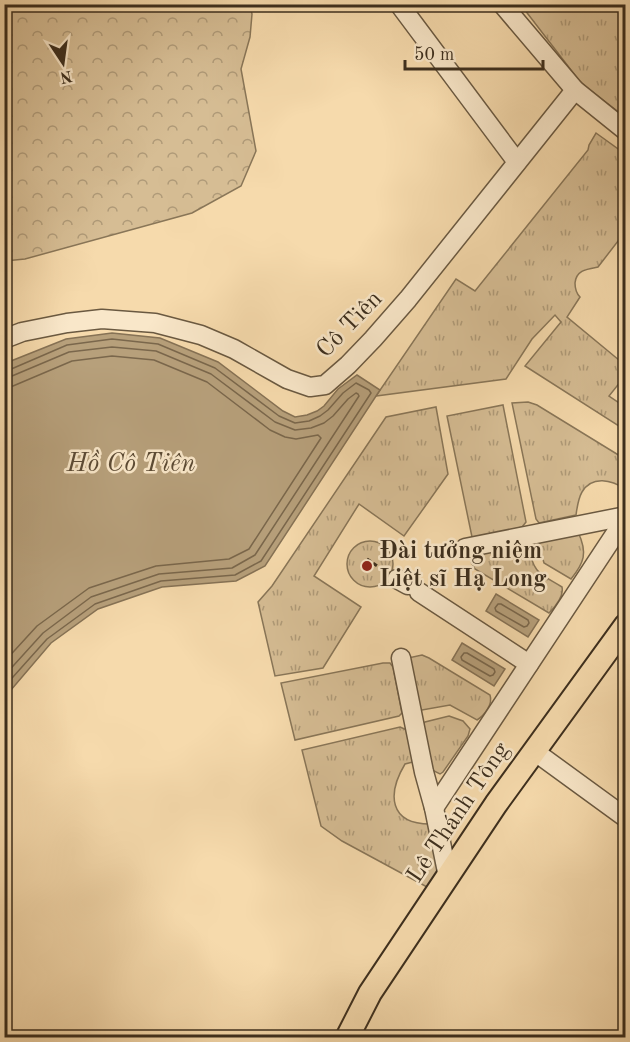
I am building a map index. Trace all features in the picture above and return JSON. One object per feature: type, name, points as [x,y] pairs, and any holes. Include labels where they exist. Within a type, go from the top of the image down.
[{"type":"main road","name":"Lê Thánh Tông","points":[[347,1038],[370,993],[496,804],[626,625]]},
{"type":"street","points":[[399,4],[517,162]]},
{"type":"street","points":[[502,4],[574,90],[626,131]]},
{"type":"street","name":"Cô Tiên","points":[[4,339],[22,332],[102,319],[155,323],[201,335],[234,349],[287,380],[310,387],[325,385],[348,365],[389,321],[574,90]]},
{"type":"street","points":[[465,548],[625,516]]},
{"type":"street","points":[[434,807],[625,516]]},
{"type":"street","points":[[408,585],[529,664]]},
{"type":"street","points":[[400,658],[448,877]]},
{"type":"street","points":[[534,751],[626,818]]},
{"type":"green space","points":[[5,4],[250,5],[252,14],[250,37],[241,69],[256,151],[241,186],[192,213],[25,259],[5,261]]},
{"type":"green space","points":[[521,5],[625,5],[625,117],[581,83]]},
{"type":"green space","points":[[596,133],[625,154],[625,232],[598,267],[577,275],[575,287],[580,297],[567,317],[625,365],[625,376],[609,396],[625,407],[625,430],[525,366],[561,322],[555,315],[532,339],[506,379],[376,396],[456,279],[475,291],[588,150]]},
{"type":"green space","points":[[528,402],[537,405],[625,459],[625,489],[614,483],[597,481],[591,483],[581,495],[576,515],[539,523],[536,519],[512,403]]},
{"type":"green space","points":[[503,405],[526,522],[522,527],[478,538],[472,537],[447,416]]},
{"type":"green space","points":[[436,407],[448,474],[404,536],[359,504],[314,576],[361,607],[323,668],[275,676],[258,602],[272,586],[386,417]]},
{"type":"green space","points":[[578,532],[584,552],[582,563],[571,579],[544,563],[539,545],[541,540]]},
{"type":"green space","points":[[370,541],[386,548],[393,564],[386,580],[370,587],[354,580],[347,564],[354,548]]},
{"type":"green space","points":[[523,544],[529,547],[533,563],[539,572],[562,587],[561,598],[549,613],[475,569],[471,562],[472,557],[481,553]]},
{"type":"green space","points":[[422,655],[490,695],[488,709],[483,715],[477,720],[450,705],[422,710],[419,708],[408,658]]},
{"type":"green space","points":[[390,663],[393,667],[402,713],[399,716],[295,740],[281,683]]},
{"type":"green space","points":[[449,716],[463,721],[470,729],[468,736],[440,774],[431,766],[423,724]]},
{"type":"green space","points":[[400,727],[407,730],[413,762],[405,764],[399,775],[394,796],[395,805],[406,819],[416,823],[430,824],[441,868],[427,887],[342,841],[321,826],[302,750]]},
{"type":"water","name":"Hồ Cô Tiên","points":[[112,333],[160,338],[218,362],[283,411],[295,417],[317,411],[338,389],[357,375],[380,390],[265,566],[236,581],[162,587],[98,609],[51,643],[5,697],[5,365],[66,339]]},
{"type":"water","points":[[496,594],[539,620],[528,637],[486,611]]},
{"type":"water","points":[[462,643],[505,669],[494,686],[452,660]]},
{"type":"place","name":"Đài tưởng niệm Liệt sĩ Hạ Long","points":[[367,566]]}]
